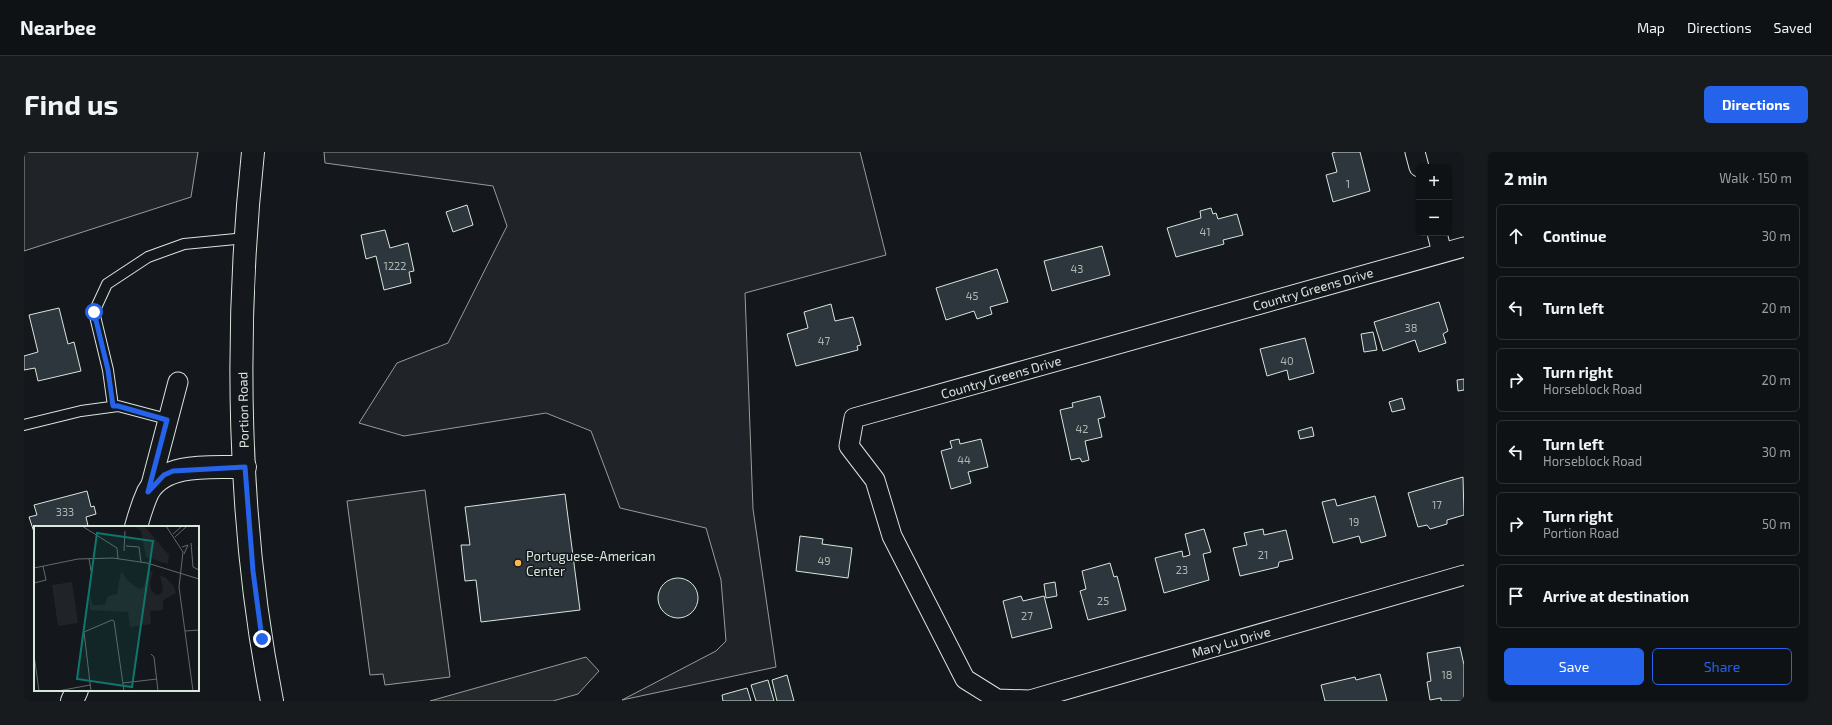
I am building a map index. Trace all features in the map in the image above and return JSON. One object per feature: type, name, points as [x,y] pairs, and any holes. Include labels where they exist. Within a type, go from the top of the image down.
[{"type":"main road","name":"Portion Road","points":[[253,152],[246,238],[242,336],[242,411],[253,571],[272,701]]},
{"type":"main road","points":[[136,526],[148,492],[164,475],[173,471],[245,467]]},
{"type":"main road","points":[[72,701],[77,691]]},
{"type":"street","points":[[1415,152],[1418,164]]},
{"type":"street","points":[[1438,236],[1442,253]]},
{"type":"street","name":"Country Greens Drive","points":[[997,699],[965,679],[896,543],[875,480],[849,446],[854,418],[1464,247]]},
{"type":"street","points":[[148,492],[178,382]]},
{"type":"street","name":"Mary Lu Drive","points":[[997,699],[1030,700],[1464,575]]},
{"type":"lane","points":[[113,406],[108,370],[94,312],[107,284],[148,257],[184,244],[246,238]]},
{"type":"lane","points":[[24,425],[81,410],[113,406],[118,406],[167,420]]},
{"type":"shaded area","points":[[24,152],[198,152],[191,197],[24,251]]},
{"type":"shaded area","points":[[324,152],[860,152],[886,255],[745,293],[753,509],[776,667],[622,700],[716,651],[726,641],[721,580],[706,528],[620,508],[591,431],[546,413],[404,436],[359,423],[397,363],[448,343],[507,226],[493,186],[325,163]]},
{"type":"shaded area","points":[[425,490],[450,677],[385,685],[383,674],[370,675],[347,501]]},
{"type":"shaded area","points":[[586,657],[599,671],[578,694],[553,701],[430,701]]},
{"type":"building","points":[[1360,152],[1370,191],[1333,202],[1326,175],[1337,172],[1332,153]]},
{"type":"building","points":[[467,205],[473,225],[453,232],[446,212]]},
{"type":"building","points":[[1211,208],[1213,214],[1216,213],[1218,219],[1237,214],[1243,235],[1223,240],[1224,244],[1176,257],[1167,228],[1201,218],[1200,211]]},
{"type":"building","points":[[385,230],[390,248],[408,243],[414,271],[409,272],[411,283],[384,290],[376,256],[366,259],[361,235]]},
{"type":"building","points":[[1102,246],[1110,275],[1052,291],[1044,261]]},
{"type":"building","points":[[997,269],[1008,302],[990,307],[992,314],[977,319],[974,311],[946,320],[936,288]]},
{"type":"building","points":[[1439,302],[1448,331],[1443,334],[1446,343],[1419,352],[1415,340],[1383,351],[1374,322]]},
{"type":"building","points":[[831,304],[835,321],[853,317],[861,345],[857,346],[858,350],[796,366],[787,334],[808,328],[804,312]]},
{"type":"building","points":[[59,308],[68,344],[74,342],[81,371],[38,381],[35,368],[24,370],[24,356],[38,352],[29,315]]},
{"type":"building","points":[[1373,332],[1377,350],[1364,352],[1361,334]]},
{"type":"building","points":[[1305,338],[1314,373],[1289,380],[1287,370],[1267,376],[1260,349]]},
{"type":"building","points":[[1464,379],[1464,390],[1458,391],[1457,380]]},
{"type":"building","points":[[1100,396],[1105,417],[1098,419],[1102,437],[1085,441],[1089,460],[1082,462],[1080,458],[1071,460],[1060,410],[1073,407],[1072,403]]},
{"type":"building","points":[[1402,398],[1405,409],[1392,412],[1389,402]]},
{"type":"building","points":[[1312,427],[1314,436],[1300,439],[1298,431]]},
{"type":"building","points":[[959,439],[960,444],[981,439],[988,467],[968,472],[971,483],[951,489],[941,451],[952,448],[950,441]]},
{"type":"building","points":[[1463,477],[1464,515],[1447,520],[1447,524],[1430,529],[1427,525],[1418,527],[1408,493]]},
{"type":"building","points":[[87,491],[91,507],[94,506],[96,514],[86,517],[88,526],[34,526],[34,532],[29,517],[37,515],[34,505]]},
{"type":"building","name":"Portuguese-American Center","points":[[565,494],[580,610],[481,622],[476,580],[465,581],[461,545],[470,545],[465,507]]},
{"type":"building","points":[[1375,496],[1386,536],[1361,543],[1359,536],[1333,543],[1322,502],[1335,499],[1337,506]]},
{"type":"building","points":[[1204,529],[1211,552],[1203,554],[1209,580],[1164,593],[1155,558],[1182,551],[1183,557],[1190,555],[1185,534]]},
{"type":"building","points":[[1263,529],[1264,535],[1286,530],[1293,559],[1279,562],[1278,567],[1240,576],[1233,548],[1247,545],[1244,533]]},
{"type":"building","points":[[800,536],[823,539],[822,544],[852,548],[848,578],[796,571]]},
{"type":"building","points":[[1110,563],[1114,577],[1117,576],[1126,610],[1088,620],[1080,591],[1086,589],[1082,571]]},
{"type":"building","points":[[678,578],[686,580],[692,584],[696,590],[698,598],[696,606],[692,612],[686,616],[678,618],[670,616],[664,612],[660,606],[658,598],[660,590],[664,584],[670,580]]},
{"type":"building","points":[[1055,582],[1057,596],[1046,598],[1044,584]]},
{"type":"building","points":[[1021,596],[1023,601],[1044,596],[1052,628],[1012,638],[1003,601]]},
{"type":"building","points":[[1460,647],[1464,665],[1464,701],[1441,701],[1441,698],[1430,700],[1427,682],[1431,681],[1427,653]]},
{"type":"building","points":[[1380,674],[1387,701],[1325,701],[1321,685],[1355,677],[1356,680]]},
{"type":"building","points":[[787,675],[794,701],[777,701],[772,680]]},
{"type":"building","points":[[768,680],[774,701],[756,701],[751,685]]},
{"type":"building","points":[[747,688],[751,701],[723,701],[722,695]]},
{"type":"place","name":"Portuguese-American Center","points":[[518,563]]},
{"type":"route","points":[[94,312],[108,370],[113,406],[118,406],[167,420],[148,492],[164,475],[173,471],[186,469],[245,467],[253,571],[262,639]]}]
